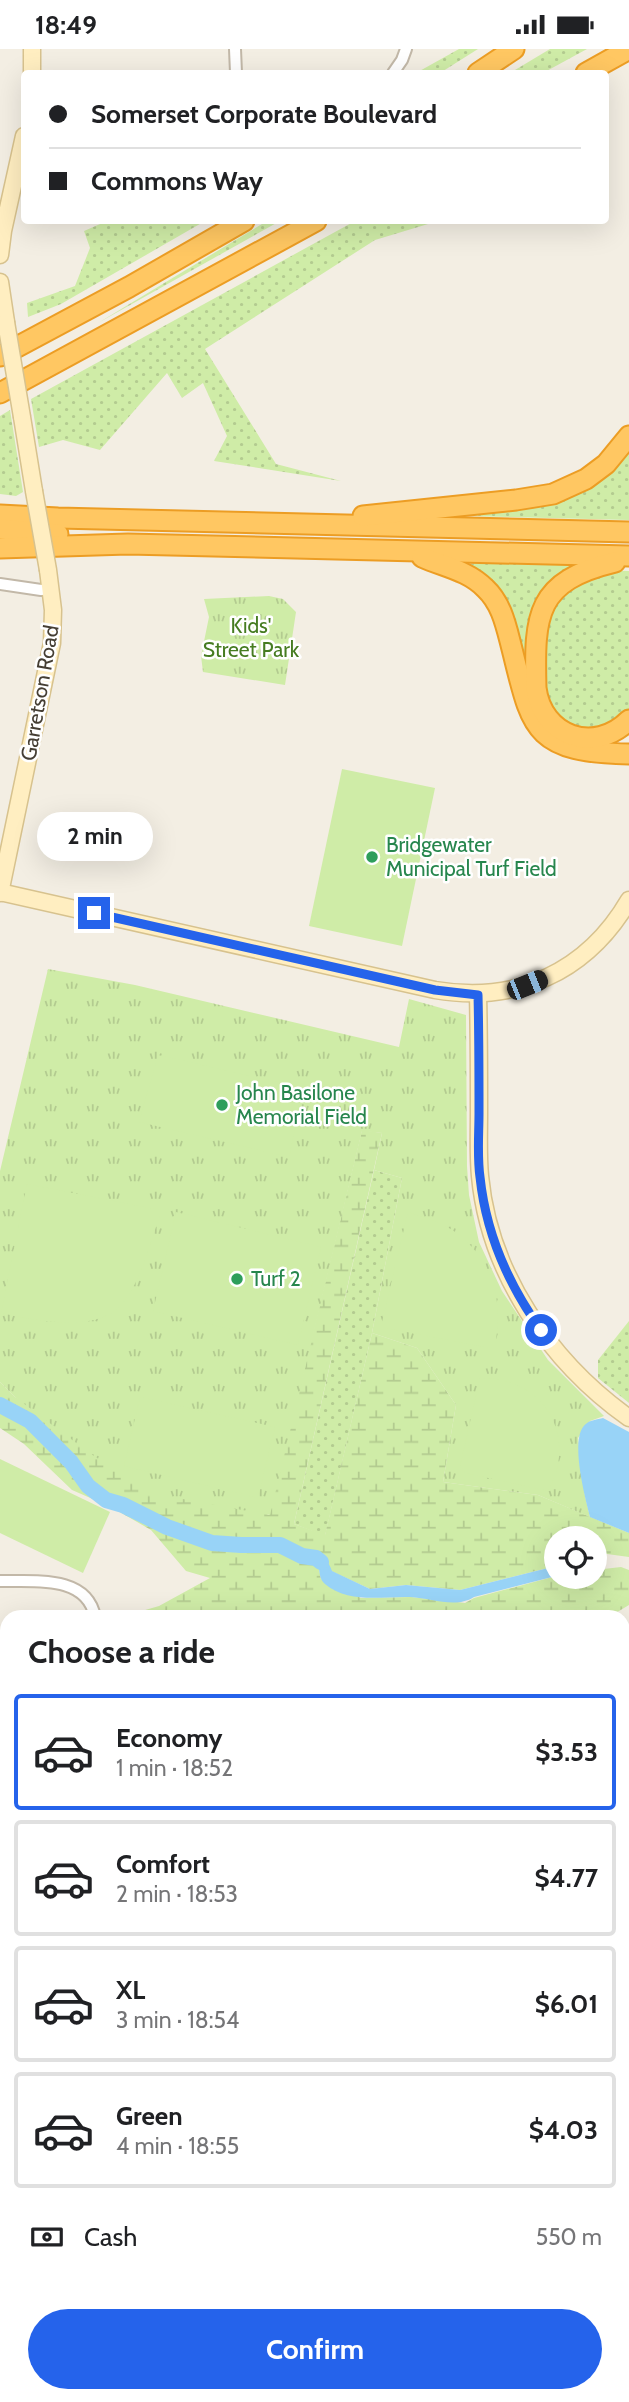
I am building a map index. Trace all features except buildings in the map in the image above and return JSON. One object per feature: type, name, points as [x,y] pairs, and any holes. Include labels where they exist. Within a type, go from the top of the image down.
[{"type":"highway","points":[[482,70],[514,49]]},
{"type":"highway","points":[[591,70],[629,49]]},
{"type":"highway","points":[[0,356],[117,294],[239,224]]},
{"type":"highway","points":[[0,393],[310,224]]},
{"type":"highway","points":[[285,524],[553,494],[586,479],[606,464],[629,436]]},
{"type":"highway","points":[[0,515],[629,532]]},
{"type":"highway","points":[[0,529],[119,537],[128,544]]},
{"type":"highway","points":[[0,548],[128,544],[629,557]]},
{"type":"highway","points":[[409,551],[471,577],[495,600],[508,631],[526,705],[534,722],[546,735],[554,742],[572,749],[629,754]]},
{"type":"highway","points":[[629,557],[592,567],[563,582],[548,598],[538,620],[536,688],[540,707],[552,723],[567,733],[585,738],[629,740]]},
{"type":"highway","points":[[600,739],[629,720]]},
{"type":"street","points":[[32,49],[32,70]]},
{"type":"street","points":[[235,49],[236,70]]},
{"type":"street","points":[[395,70],[406,49]]},
{"type":"street","points":[[0,255],[21,149]]},
{"type":"street","name":"Garretson Road","points":[[0,282],[48,569],[54,620],[52,643],[0,893]]},
{"type":"street","points":[[0,584],[51,589]]},
{"type":"street","points":[[0,893],[422,987],[478,995],[527,985],[566,967],[594,946],[629,899]]},
{"type":"street","points":[[478,995],[480,1177],[487,1217],[497,1251],[515,1291],[555,1349],[602,1397],[629,1418]]},
{"type":"street","points":[[0,1581],[55,1583],[74,1587],[90,1603],[92,1610]]},
{"type":"green space","points":[[459,49],[478,49],[445,70],[421,70]]},
{"type":"green space","points":[[550,49],[587,49],[548,70],[515,70]]},
{"type":"green space","points":[[100,224],[200,224],[61,304],[28,317],[27,303],[75,286],[90,248],[84,231]]},
{"type":"green space","points":[[262,224],[275,224],[98,323]]},
{"type":"green space","points":[[350,224],[428,224],[375,240],[205,349],[276,464],[341,481],[214,461],[227,436],[203,383],[182,398],[167,373],[100,450],[63,440],[39,447],[31,399]]},
{"type":"green space","points":[[10,410],[23,492],[16,496],[0,494],[0,416]]},
{"type":"green space","points":[[629,441],[629,520],[424,515],[539,503]]},
{"type":"green space","points":[[464,564],[583,565],[555,582],[529,701],[512,621]]},
{"type":"green space","points":[[597,570],[629,571],[629,713],[611,729],[575,732],[545,704],[542,620],[553,600]]},
{"type":"green space","name":"Kids' Street Park","points":[[269,596],[283,599],[296,612],[285,685],[203,672],[201,656],[209,617],[204,599]]},
{"type":"green space","name":"Bridgewater Municipal Turf Field","points":[[342,769],[435,788],[402,946],[309,926]]},
{"type":"green space","points":[[48,969],[135,985],[399,1047],[409,999],[466,1015],[467,1166],[469,1195],[479,1242],[502,1291],[548,1360],[604,1416],[590,1421],[578,1438],[590,1517],[538,1495],[443,1482],[456,1405],[417,1348],[372,1333],[402,1178],[374,1170],[382,1133],[362,1131],[270,1515],[150,1493],[91,1454],[15,1397],[0,1382],[0,1171]]},
{"type":"green space","name":"John Basilone Memorial Field","points":[[158,1055],[304,1088],[289,1157],[139,1122]]},
{"type":"green space","points":[[362,1130],[382,1133],[294,1524],[325,1535],[372,1333],[417,1348],[456,1405],[443,1482],[538,1495],[629,1533],[629,1557],[607,1554],[607,1526],[544,1526],[544,1569],[460,1590],[406,1585],[370,1589],[312,1559],[318,1564],[321,1579],[361,1598],[411,1597],[465,1603],[474,1598],[544,1579],[544,1589],[607,1589],[607,1569],[621,1567],[629,1570],[629,1605],[621,1610],[145,1610],[159,1606],[210,1578],[186,1571],[151,1530],[111,1507],[72,1490],[24,1444],[0,1428],[0,1382],[15,1397],[269,1515]]},
{"type":"green space","points":[[374,1170],[402,1178],[372,1333],[325,1536],[294,1524]]},
{"type":"green space","points":[[27,1184],[155,1209],[160,1216],[134,1286],[121,1305],[110,1314],[96,1319],[64,1323],[1,1313]]},
{"type":"green space","name":"Turf 2","points":[[176,1212],[321,1247],[298,1345],[153,1311]]},
{"type":"green space","points":[[408,1212],[449,1228],[475,1250],[484,1264],[496,1294],[498,1310],[495,1344],[489,1348],[386,1328],[382,1322]]},
{"type":"green space","points":[[629,1321],[629,1403],[598,1378],[598,1360]]},
{"type":"green space","points":[[480,1378],[502,1380],[522,1387],[537,1398],[549,1413],[557,1431],[559,1450],[557,1470],[548,1491],[465,1473],[460,1466]]},
{"type":"green space","points":[[140,1397],[275,1427],[258,1498],[124,1466]]},
{"type":"green space","points":[[0,1459],[110,1512],[83,1573],[0,1533]]},
{"type":"water","points":[[603,1418],[629,1432],[629,1533],[590,1517],[585,1497],[580,1471],[580,1435],[587,1423]]},
{"type":"water","points":[[310,1553],[318,1555],[329,1564],[332,1571],[370,1589],[406,1585],[460,1590],[544,1569],[544,1579],[459,1602],[410,1597],[355,1597],[325,1584],[318,1564],[302,1556]]},
{"type":"waterway","points":[[0,1405],[30,1421],[71,1462],[88,1486],[106,1500],[212,1543],[280,1545],[321,1562]]},
{"type":"place","name":"Bridgewater Municipal Turf Field","points":[[372,857]]},
{"type":"place","name":"John Basilone Memorial Field","points":[[222,1105]]},
{"type":"place","name":"Turf 2","points":[[237,1279]]},
{"type":"route","points":[[94,913],[435,990],[478,995],[479,1164],[487,1217],[497,1251],[515,1291],[541,1330]]}]
